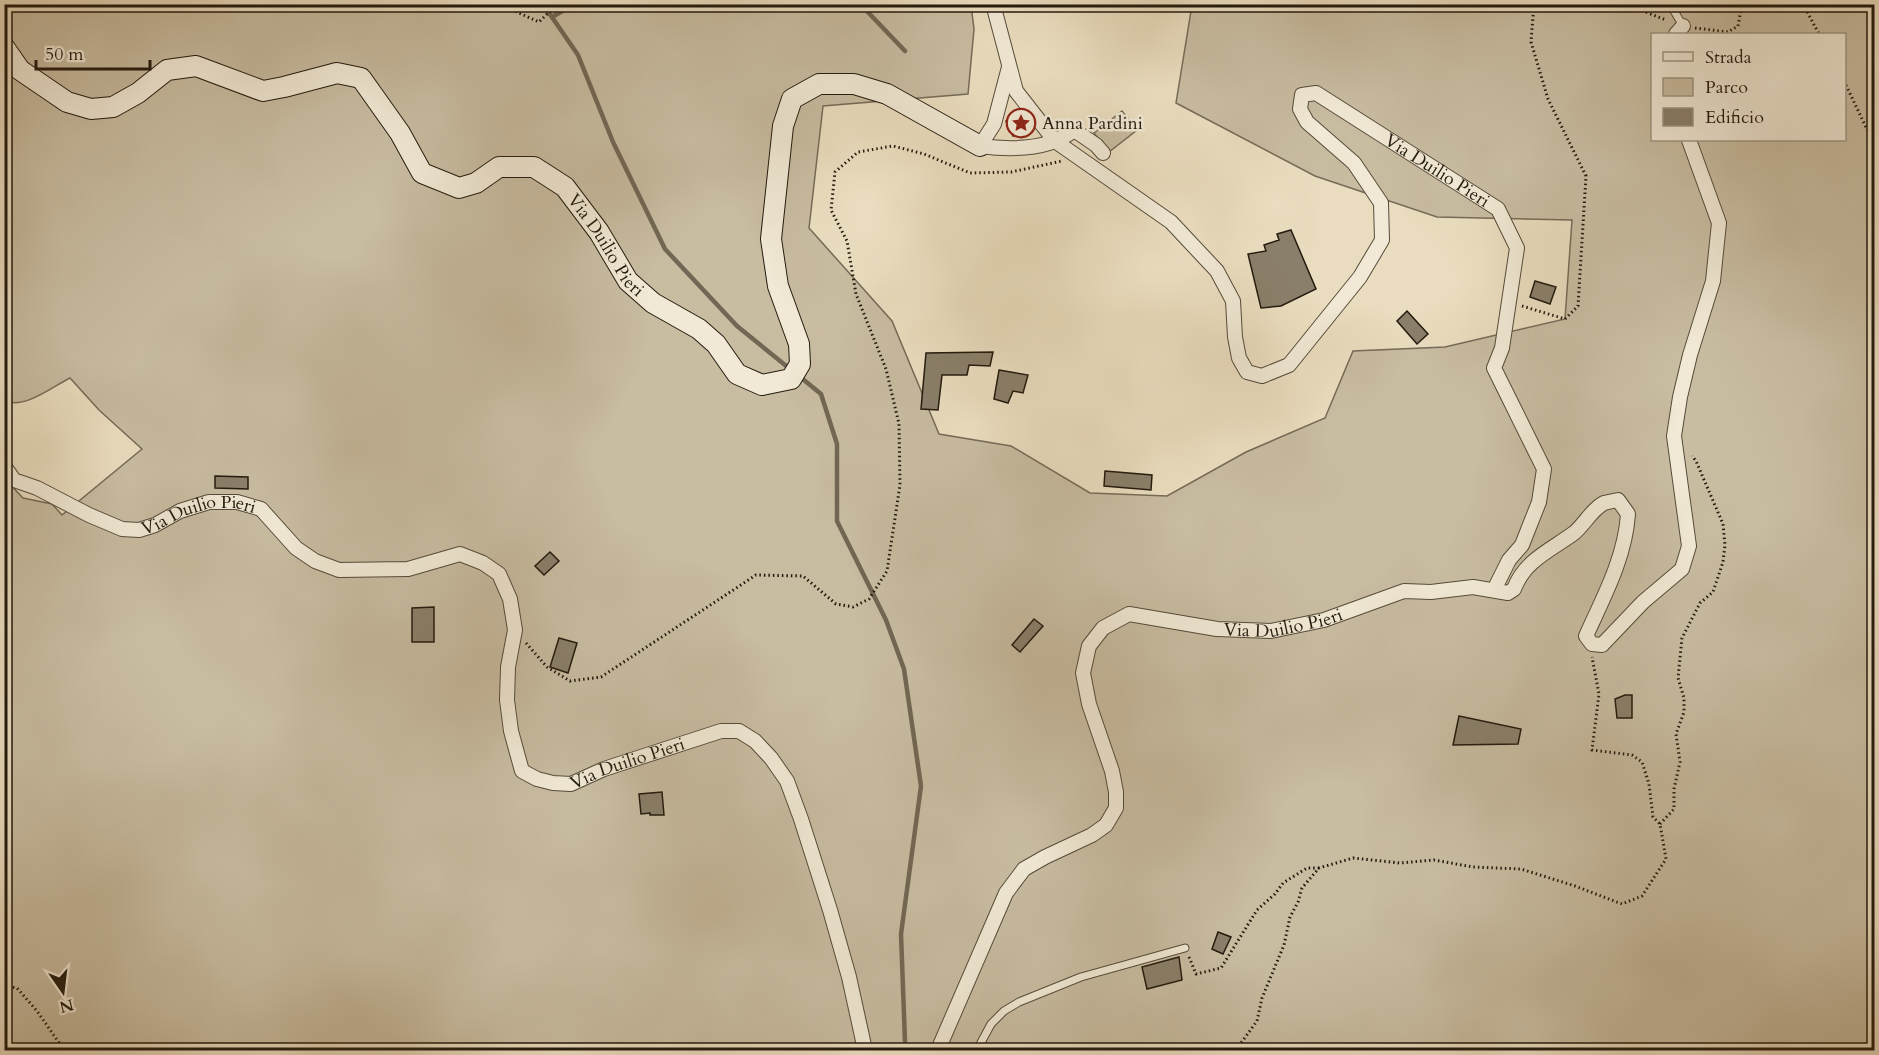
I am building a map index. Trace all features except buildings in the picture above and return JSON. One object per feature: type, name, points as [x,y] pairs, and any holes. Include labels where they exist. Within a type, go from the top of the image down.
[{"type":"street","points":[[980,146],[994,124],[1009,65],[993,4]]},
{"type":"street","name":"Via Duilio Pieri","points":[[4,47],[20,70],[67,102],[91,109],[113,107],[138,93],[167,70],[196,66],[263,91],[337,73],[361,78],[400,133],[422,173],[459,188],[476,183],[499,167],[534,167],[565,187],[599,232],[628,281],[653,303],[699,329],[716,344],[737,374],[762,386],[795,372],[799,344],[778,286],[771,239],[783,126],[792,99],[819,84],[854,84],[887,94],[980,146],[1006,149],[1038,146],[1055,141]]},
{"type":"street","name":"Via Duilio Pieri","points":[[938,1050],[1006,893],[1024,869],[1092,835],[1106,825],[1116,808],[1112,771],[1089,704],[1083,673],[1089,646],[1103,628],[1129,614],[1217,629],[1271,631],[1324,620],[1404,591],[1431,592],[1473,587],[1494,590],[1509,560],[1522,545],[1539,502],[1544,469],[1494,368],[1502,348],[1517,248],[1498,209],[1316,93],[1302,95],[1300,109],[1307,122],[1354,162],[1381,203],[1382,240],[1360,277],[1289,365],[1262,376],[1247,372],[1239,358],[1233,301],[1216,271],[1171,222],[1055,141],[1016,91],[1009,65]]},
{"type":"street","points":[[1055,141],[1064,138],[1074,130],[1096,145],[1103,153]]},
{"type":"street","points":[[1494,590],[1508,593],[1514,589],[1518,579],[1537,557],[1575,532],[1603,504],[1618,500],[1628,514],[1626,534],[1618,563],[1586,636],[1592,644],[1602,645],[1643,602],[1682,569],[1689,546],[1674,436],[1680,397],[1692,347],[1713,281],[1719,223],[1689,141]]},
{"type":"street","name":"Via Duilio Pieri","points":[[4,466],[14,480],[37,488],[122,529],[139,530],[155,525],[180,511],[209,502],[237,502],[261,509],[296,548],[315,561],[339,570],[408,569],[460,554],[483,563],[499,574],[510,599],[515,630],[508,667],[507,700],[511,731],[522,771],[537,780],[571,784],[604,769],[721,731],[739,731],[755,741],[771,758],[787,781],[816,864],[849,977],[865,1050]]},
{"type":"lane","points":[[1670,4],[1680,30]]},
{"type":"lane","points":[[977,1050],[991,1024],[1004,1011],[1019,1002],[1081,977],[1185,948]]},
{"type":"path","points":[[499,4],[539,22],[557,5]]},
{"type":"path","points":[[1509,303],[1565,319],[1578,306],[1579,296],[1586,176],[1548,99],[1532,42],[1534,4]]},
{"type":"path","points":[[1625,4],[1680,30],[1728,32],[1738,26],[1742,4]]},
{"type":"path","points":[[1803,4],[1818,33]]},
{"type":"path","points":[[1846,83],[1875,144]]},
{"type":"path","points":[[515,630],[547,667],[570,681],[601,677],[756,575],[803,576],[836,604],[853,607],[869,599],[886,571],[895,524],[900,486],[899,424],[886,369],[856,294],[847,241],[831,210],[835,172],[858,152],[893,146],[924,154],[970,173],[1011,172],[1056,164],[1074,155]]},
{"type":"path","points":[[1660,824],[1674,809],[1674,789],[1680,762],[1676,734],[1684,712],[1684,698],[1678,678],[1682,638],[1700,603],[1713,592],[1723,562],[1725,545],[1723,524],[1696,461],[1674,436]]},
{"type":"path","points":[[1185,948],[1196,974],[1221,968],[1257,910],[1275,894],[1283,883],[1307,868],[1319,868],[1353,858],[1400,863],[1434,860],[1473,867],[1521,869],[1622,904],[1642,896],[1666,859],[1660,824],[1653,817],[1642,762],[1632,755],[1592,750],[1599,694],[1592,659],[1592,644]]},
{"type":"path","points":[[1236,1050],[1257,1021],[1262,998],[1284,945],[1290,917],[1302,888],[1319,868]]},
{"type":"path","points":[[4,986],[17,988],[38,1011],[64,1050]]},
{"type":"green space","points":[[5,5],[971,5],[974,29],[968,94],[823,106],[809,228],[892,321],[939,434],[1011,446],[1090,493],[1167,496],[1246,452],[1325,418],[1353,351],[1445,347],[1565,319],[1572,220],[1437,217],[1315,176],[1176,103],[1192,5],[1874,5],[1874,1050],[5,1050],[4,478],[23,498],[52,504],[62,515],[142,449],[99,410],[70,378],[30,400],[13,403],[5,401]]},
{"type":"green space","points":[[1122,111],[1137,130],[1109,152],[1094,133]]},
{"type":"waterway","points":[[543,4],[578,55],[613,142],[665,249],[737,326],[790,369]]},
{"type":"waterway","points":[[552,17],[566,9],[595,4]]},
{"type":"waterway","points":[[812,4],[820,8],[864,8],[905,51]]},
{"type":"waterway","points":[[799,376],[821,394],[837,444],[837,521],[886,620],[904,669],[921,786],[901,934],[905,1042]]},
{"type":"place","name":"Anna Pardini","points":[[1021,123]]}]
